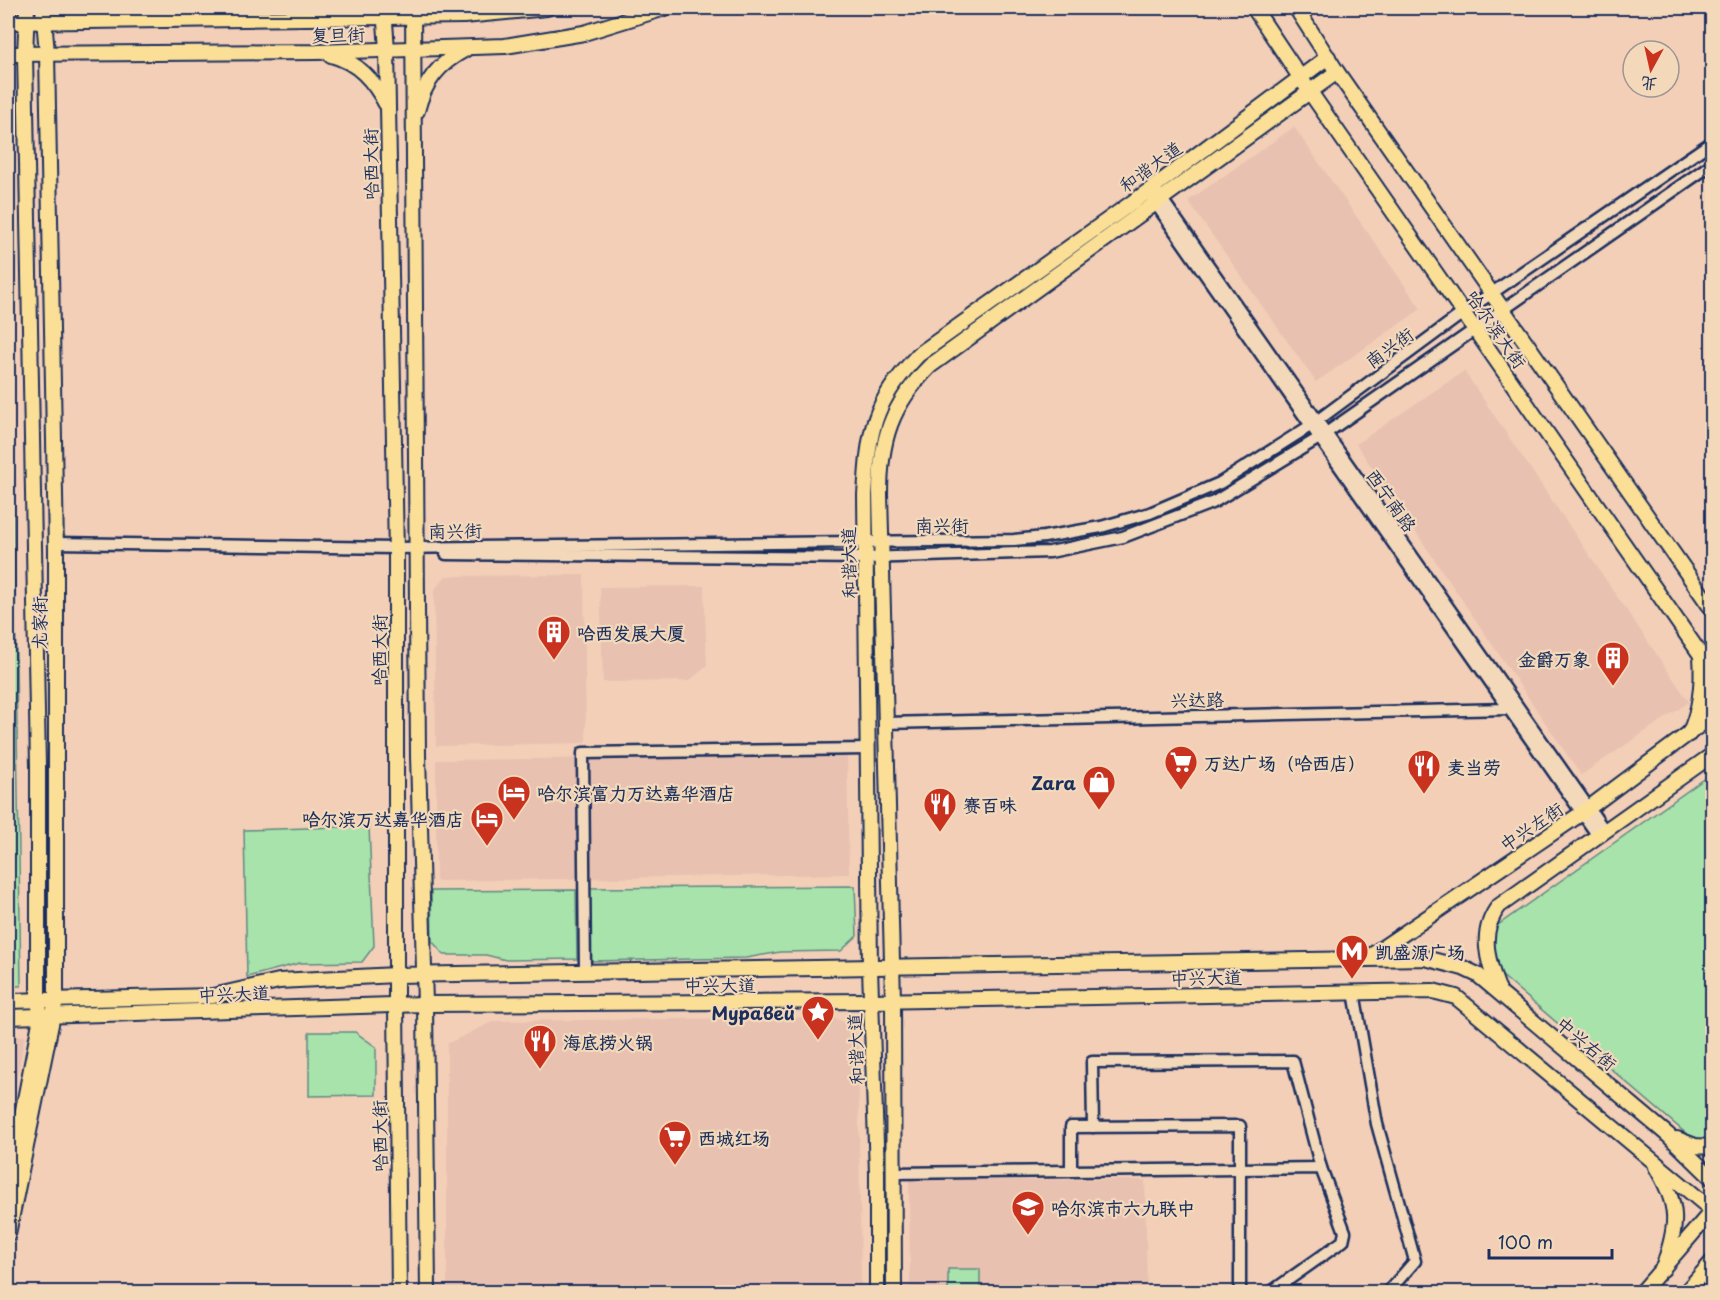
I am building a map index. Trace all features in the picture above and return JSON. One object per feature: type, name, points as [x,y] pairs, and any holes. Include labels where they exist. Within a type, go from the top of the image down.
[{"type":"main road","name":"尤家街","points":[[8,1234],[47,1017],[39,1001],[38,754],[25,54],[27,8]]},
{"type":"main road","name":"尤家街","points":[[8,1187],[47,1017],[56,1000],[55,547],[47,53],[44,8]]},
{"type":"main road","points":[[326,17],[340,14],[351,8]]},
{"type":"main road","points":[[442,8],[464,16]]},
{"type":"main road","name":"复旦街","points":[[8,22],[326,17],[384,12],[464,16],[548,8]]},
{"type":"main road","name":"复旦街","points":[[8,54],[412,51],[505,46],[573,35],[665,8]]},
{"type":"main road","name":"哈尔滨大街","points":[[1254,8],[1713,671]]},
{"type":"main road","name":"哈尔滨大街","points":[[1296,8],[1337,72],[1713,609]]},
{"type":"main road","name":"哈西大街","points":[[384,12],[387,51],[395,552],[399,1293]]},
{"type":"main road","points":[[413,12],[417,551],[428,1293]]},
{"type":"main road","points":[[413,128],[423,90],[429,78],[442,64],[467,48]]},
{"type":"main road","points":[[317,52],[337,57],[364,72],[376,86],[387,106]]},
{"type":"main road","name":"和谐大道","points":[[878,1293],[877,1173],[870,968],[865,495],[870,436],[880,407],[897,378],[918,355],[1150,189],[1328,57]]},
{"type":"main road","name":"和谐大道","points":[[894,1293],[893,1000],[880,472],[889,424],[908,390],[930,366],[1337,72]]},
{"type":"main road","points":[[1689,734],[1699,707],[1702,686],[1701,654]]},
{"type":"main road","name":"中兴左街","points":[[1365,959],[1586,811],[1713,716]]},
{"type":"main road","points":[[1500,993],[1487,960],[1486,950],[1488,927],[1499,906],[1601,833],[1706,764],[1713,755]]},
{"type":"main road","name":"中兴大道","points":[[8,1002],[213,996],[279,981],[396,975],[1425,958]]},
{"type":"main road","name":"中兴右街","points":[[1425,958],[1463,968],[1478,975],[1668,1135],[1713,1178]]},
{"type":"main road","name":"中兴大道","points":[[8,1017],[425,1004],[872,1001],[1433,991],[1456,997],[1650,1157]]},
{"type":"main road","points":[[1668,1135],[1695,1146],[1713,1147]]},
{"type":"main road","points":[[1642,1293],[1713,1210],[1650,1157]]},
{"type":"main road","points":[[1650,1157],[1669,1192],[1675,1215],[1675,1226],[1663,1269]]},
{"type":"main road","points":[[1686,1293],[1713,1262]]},
{"type":"street","name":"南兴街","points":[[55,547],[395,552],[865,541],[1014,540],[1101,527],[1150,513],[1208,490],[1313,423],[1464,313],[1713,142]]},
{"type":"street","name":"南兴街","points":[[417,551],[881,558],[1050,552],[1123,537],[1214,502],[1322,436],[1713,164]]},
{"type":"street","name":"西宁南路","points":[[1150,189],[1509,709],[1586,811]]},
{"type":"street","name":"西宁南路","points":[[1322,436],[1601,833]]},
{"type":"street","name":"兴达路","points":[[885,723],[1509,709]]},
{"type":"street","points":[[585,972],[583,753],[868,749]]},
{"type":"street","points":[[1354,992],[1375,1113],[1415,1261],[1388,1293]]},
{"type":"street","points":[[1093,1127],[1092,1062],[1293,1061],[1321,1168],[1345,1232],[1343,1241],[1271,1293]]},
{"type":"street","points":[[1071,1170],[1071,1127],[1240,1126],[1240,1293]]},
{"type":"street","points":[[893,1173],[1321,1168]]},
{"type":"shaded area","points":[[1294,127],[1421,309],[1316,382],[1188,201]]},
{"type":"shaded area","name":"金爵万象","points":[[1464,371],[1689,702],[1581,775],[1356,444]]},
{"type":"shaded area","points":[[584,575],[586,743],[436,746],[434,590],[446,576]]},
{"type":"shaded area","points":[[704,586],[707,666],[689,681],[603,682],[600,587]]},
{"type":"shaded area","points":[[847,756],[849,874],[436,881],[436,760]]},
{"type":"shaded area","name":"西城红场","points":[[833,1017],[853,1030],[858,1039],[861,1292],[447,1292],[447,1044],[494,1021]]},
{"type":"shaded area","points":[[8,1036],[25,1036],[8,1124]]},
{"type":"shaded area","name":"哈尔滨市六九联中","points":[[909,1180],[1145,1180],[1147,1292],[910,1292]]},
{"type":"green space","points":[[8,466],[13,466],[21,986],[8,986]]},
{"type":"green space","points":[[1712,775],[1712,1139],[1704,1140],[1689,1136],[1500,974],[1492,950],[1498,925]]},
{"type":"green space","points":[[369,826],[374,946],[362,962],[300,963],[247,977],[244,830]]},
{"type":"green space","points":[[855,886],[857,936],[841,951],[780,952],[746,958],[591,961],[590,888]]},
{"type":"green space","points":[[576,890],[577,959],[506,960],[486,955],[444,955],[432,941],[431,891]]},
{"type":"green space","points":[[309,1032],[355,1032],[376,1047],[376,1095],[309,1096]]},
{"type":"green space","points":[[948,1269],[980,1269],[980,1292],[948,1292]]},
{"type":"place","name":"哈西发展大厦","points":[[554,661]]},
{"type":"place","name":"金爵万象","points":[[1613,687]]},
{"type":"place","name":"万达广场（哈西店）","points":[[1181,791]]},
{"type":"place","name":"麦当劳","points":[[1424,795]]},
{"type":"place","name":"Zara","points":[[1099,811]]},
{"type":"place","name":"哈尔滨富力万达嘉华酒店","points":[[514,821]]},
{"type":"place","name":"赛百味","points":[[940,833]]},
{"type":"place","name":"哈尔滨万达嘉华酒店","points":[[487,847]]},
{"type":"place","name":"凯盛源广场","points":[[1352,980]]},
{"type":"place","name":"Муравей","points":[[818,1041]]},
{"type":"place","name":"海底捞火锅","points":[[540,1070]]},
{"type":"place","name":"西城红场","points":[[675,1166]]},
{"type":"place","name":"哈尔滨市六九联中","points":[[1028,1236]]}]
